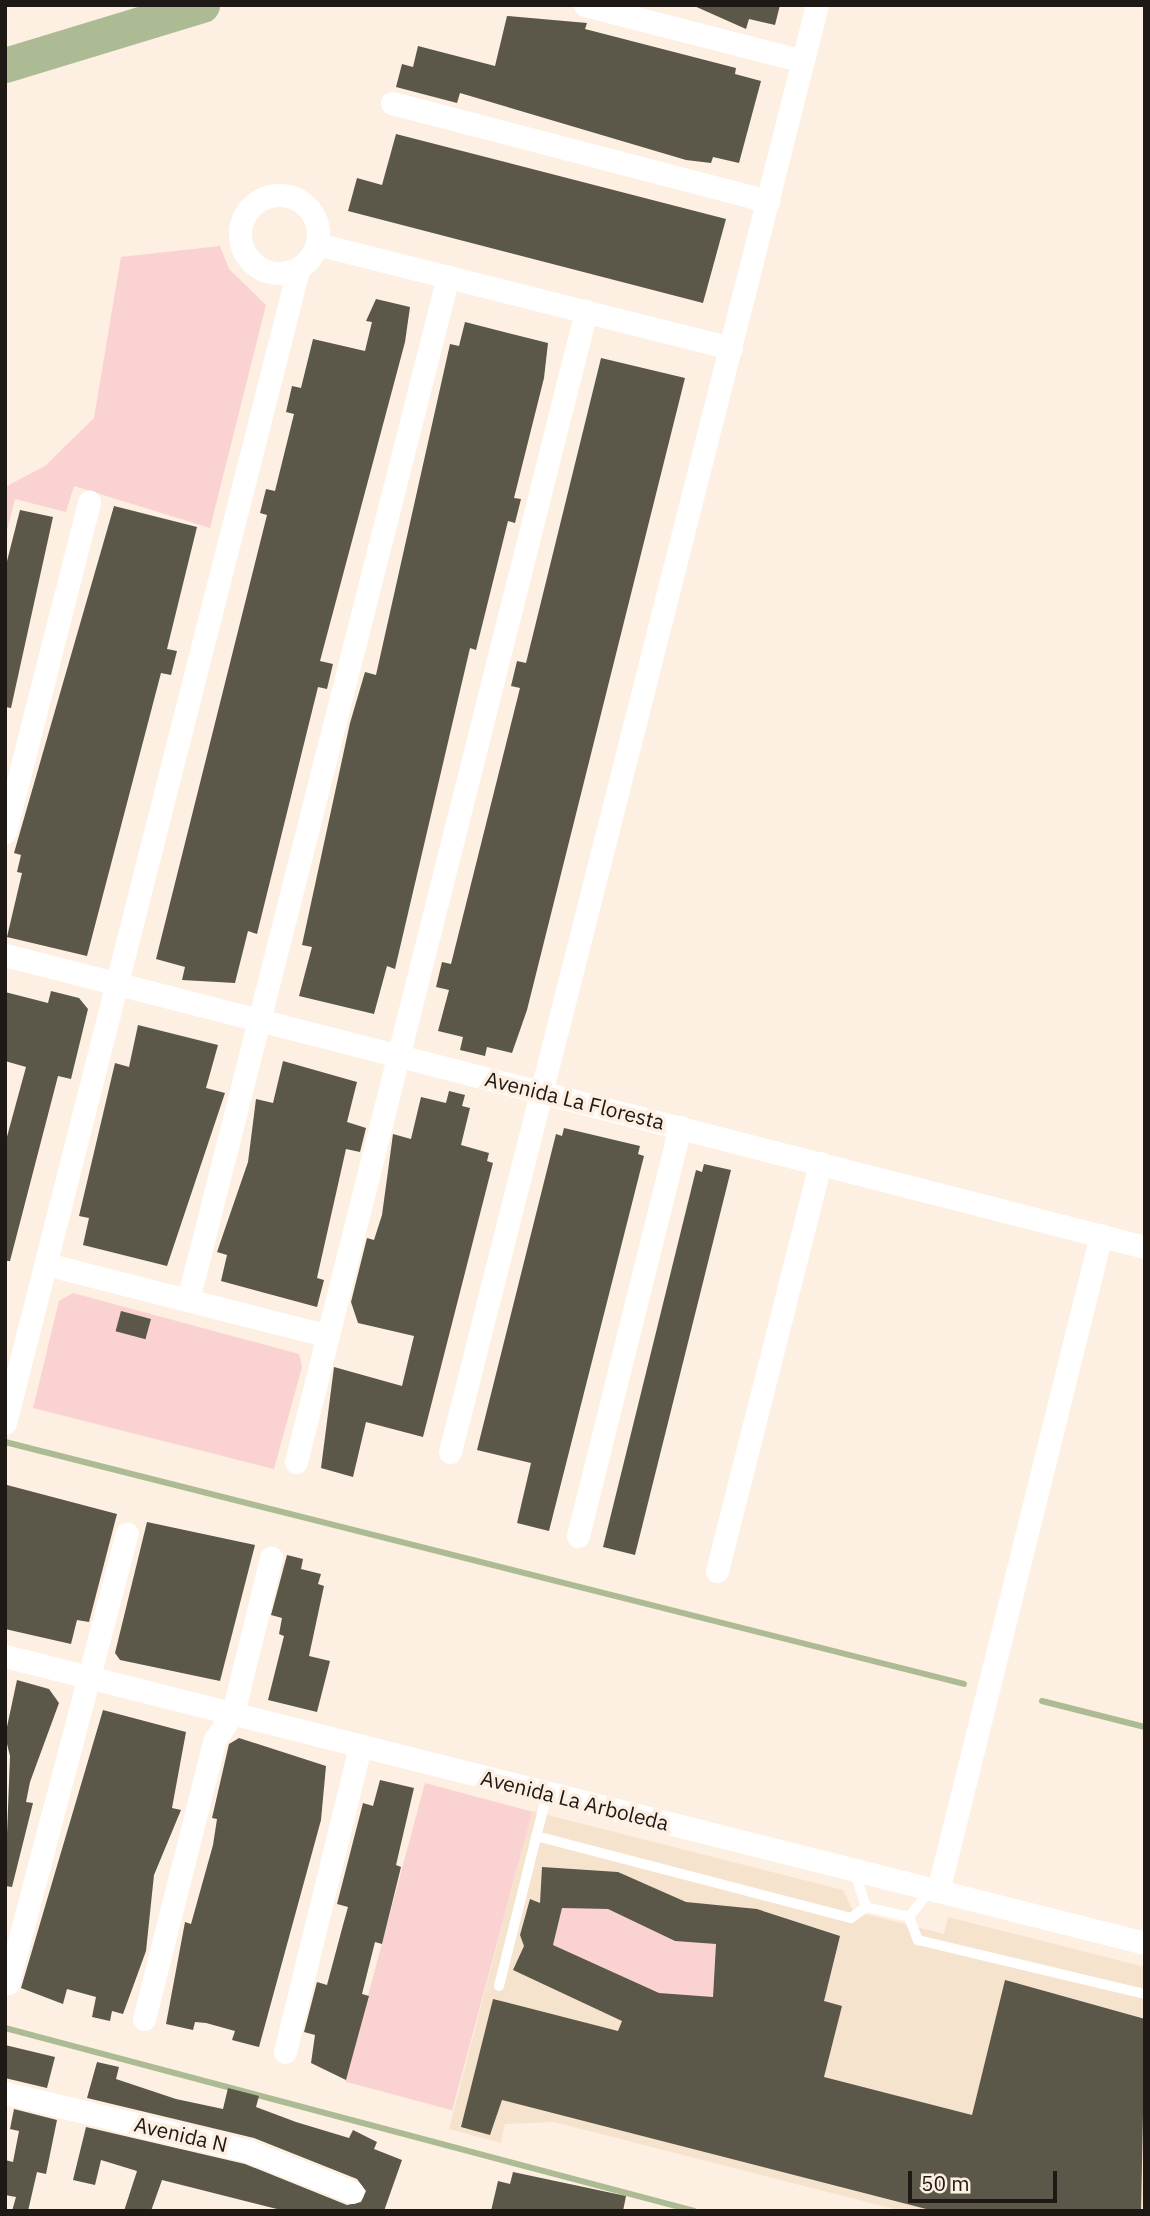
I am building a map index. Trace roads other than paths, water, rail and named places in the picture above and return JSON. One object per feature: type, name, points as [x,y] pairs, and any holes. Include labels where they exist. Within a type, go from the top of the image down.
[{"type":"street","points":[[585,5],[803,61]]},
{"type":"street","points":[[450,1452],[544,1092],[817,5]]},
{"type":"street","points":[[392,103],[768,201]]},
{"type":"street","points":[[8,1413],[298,270],[317,244],[315,218],[296,198],[270,196],[248,210],[239,235],[249,260],[271,273],[298,270]]},
{"type":"street","points":[[317,244],[731,348]]},
{"type":"street","points":[[188,1300],[448,276]]},
{"type":"street","points":[[296,1462],[586,312]]},
{"type":"street","points":[[5,832],[89,502]]},
{"type":"street","name":"Avenida La Floresta","points":[[5,955],[1145,1247]]},
{"type":"street","points":[[578,1536],[680,1127]]},
{"type":"street","points":[[717,1571],[820,1163]]},
{"type":"street","points":[[935,1890],[1101,1235]]},
{"type":"street","points":[[46,1264],[328,1336]]},
{"type":"street","points":[[8,1983],[78,1706],[93,1678],[127,1533]]},
{"type":"street","points":[[144,2019],[215,1739],[233,1713],[271,1558]]},
{"type":"street","name":"Avenida La Arboleda","points":[[5,1656],[1145,1943]]},
{"type":"street","points":[[285,2052],[359,1746]]},
{"type":"street","name":"Avenida N","points":[[5,2093],[249,2151],[352,2192]]},
{"type":"lane","points":[[499,1986],[547,1794]]},
{"type":"lane","points":[[536,1836],[851,1918],[866,1907],[909,1917]]},
{"type":"lane","points":[[854,1870],[866,1907]]},
{"type":"lane","points":[[909,1917],[935,1890]]},
{"type":"lane","points":[[909,1917],[918,1940],[1145,1994]]},
{"type":"waterway","points":[[5,65],[202,5]]},
{"type":"waterway","points":[[5,1442],[964,1684]]},
{"type":"waterway","points":[[1042,1701],[1145,1727]]},
{"type":"waterway","points":[[5,2028],[694,2211]]}]
